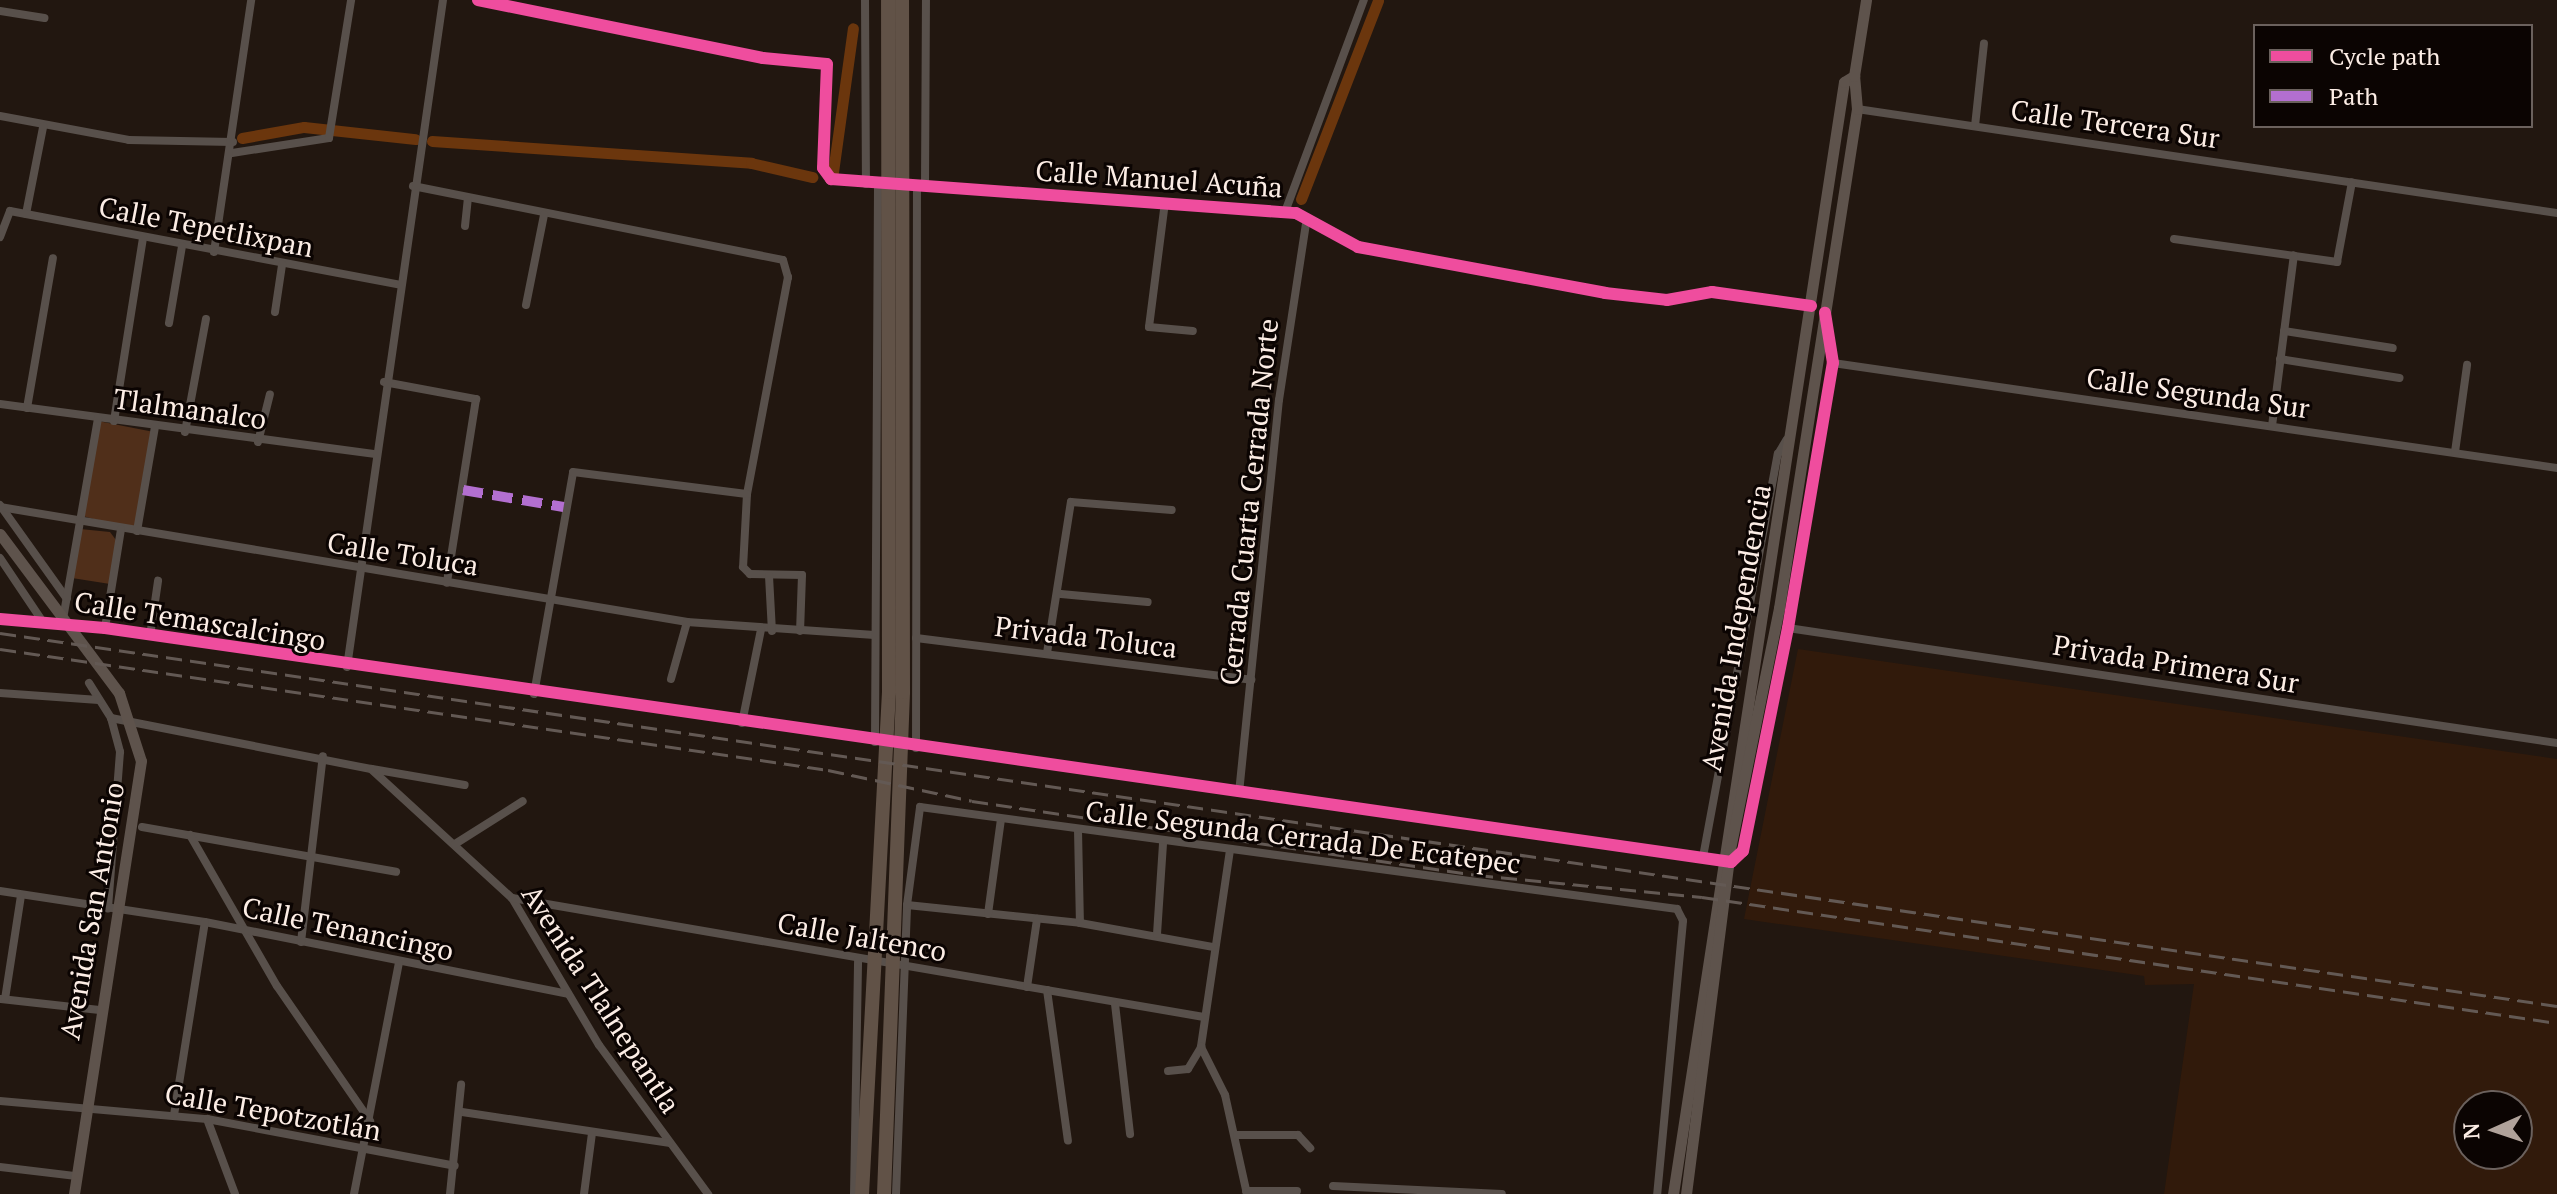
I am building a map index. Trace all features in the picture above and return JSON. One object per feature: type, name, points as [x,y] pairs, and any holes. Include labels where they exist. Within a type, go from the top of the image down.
[{"type":"highway","points":[[884,942],[898,849],[883,184],[888,0]]},
{"type":"highway","points":[[862,1194],[882,981],[882,846],[896,692],[902,0]]},
{"type":"highway","points":[[882,981],[884,1194]]},
{"type":"main road","name":"Avenida Independencia","points":[[1673,1194],[1687,1124],[1730,849],[1825,313],[1857,109],[1854,76],[1866,0]]},
{"type":"main road","name":"Avenida Independencia","points":[[1773,608],[1794,428],[1844,82],[1854,76]]},
{"type":"main road","name":"Avenida San Antonio","points":[[0,534],[103,668],[137,737],[140,794],[124,895],[114,909],[83,1108],[74,1194]]},
{"type":"main road","name":"Avenida Independencia","points":[[1686,1194],[1687,1124]]},
{"type":"street","points":[[214,252],[232,153],[251,0]]},
{"type":"street","points":[[232,153],[329,138],[351,0]]},
{"type":"street","points":[[347,667],[356,568],[443,0]]},
{"type":"street","name":"Calle Manuel Acuña","points":[[478,0],[763,58],[827,64],[825,176],[866,184],[1285,212],[1307,217],[1358,247],[1605,293],[1667,300],[1712,292],[1811,306]]},
{"type":"street","points":[[865,0],[866,184]]},
{"type":"street","points":[[916,748],[921,186],[926,0]]},
{"type":"street","points":[[1285,212],[1364,0]]},
{"type":"street","points":[[0,11],[44,18]]},
{"type":"street","points":[[1975,126],[1984,43]]},
{"type":"street","name":"Calle Tercera Sur","points":[[1857,109],[2557,213]]},
{"type":"street","points":[[0,116],[43,127],[129,140],[233,142]]},
{"type":"street","points":[[26,214],[43,127]]},
{"type":"street","points":[[2174,239],[2340,260],[2352,182]]},
{"type":"street","points":[[875,742],[883,184]]},
{"type":"street","points":[[413,186],[544,215],[783,260],[788,277],[747,494],[743,567],[769,576],[802,575],[800,631],[875,635]]},
{"type":"street","points":[[465,226],[468,199]]},
{"type":"street","points":[[1165,202],[1149,327],[1193,331]]},
{"type":"street","name":"Calle Tepetlixpan","points":[[0,237],[6,212],[26,214],[282,265],[398,284]]},
{"type":"street","points":[[526,305],[544,215]]},
{"type":"street","name":"Cerrada Cuarta Cerrada Norte","points":[[1239,793],[1279,400],[1307,217]]},
{"type":"street","points":[[114,421],[143,237]]},
{"type":"street","points":[[169,323],[182,246]]},
{"type":"street","points":[[2272,426],[2294,255]]},
{"type":"street","points":[[27,408],[53,258]]},
{"type":"street","points":[[275,312],[282,265]]},
{"type":"street","points":[[1788,628],[1833,363],[1825,313]]},
{"type":"street","points":[[185,432],[206,319]]},
{"type":"street","points":[[2284,331],[2393,348]]},
{"type":"street","points":[[2280,359],[2400,378]]},
{"type":"street","name":"Calle Segunda Sur","points":[[1833,363],[2557,468]]},
{"type":"street","points":[[2455,452],[2467,365]]},
{"type":"street","points":[[384,382],[476,399],[447,583]]},
{"type":"street","points":[[258,442],[270,394]]},
{"type":"street","name":"Tlalmanalco","points":[[0,404],[258,442],[374,454]]},
{"type":"street","points":[[63,624],[98,418]]},
{"type":"street","points":[[137,531],[155,427]]},
{"type":"street","points":[[1703,857],[1778,454],[1794,428]]},
{"type":"street","points":[[534,694],[548,599],[573,472],[747,494]]},
{"type":"street","points":[[1047,653],[1061,594],[1071,502],[1172,510]]},
{"type":"street","points":[[1,507],[67,599]]},
{"type":"street","name":"Calle Toluca","points":[[1,507],[687,622],[800,631]]},
{"type":"street","points":[[105,628],[121,529]]},
{"type":"street","points":[[0,558],[43,622]]},
{"type":"street","points":[[769,576],[772,631]]},
{"type":"street","points":[[150,636],[158,581]]},
{"type":"street","points":[[1061,594],[1148,602]]},
{"type":"street","name":"Calle Temascalcingo","points":[[0,619],[105,628],[398,676],[1731,862],[1743,851],[1788,628]]},
{"type":"street","points":[[671,679],[687,622]]},
{"type":"street","name":"Privada Primera Sur","points":[[1788,628],[2557,743]]},
{"type":"street","points":[[742,723],[761,630]]},
{"type":"street","name":"Privada Toluca","points":[[916,638],[1251,680]]},
{"type":"street","name":"Avenida San Antonio","points":[[89,683],[111,718],[120,793],[114,909]]},
{"type":"street","points":[[0,693],[99,700]]},
{"type":"street","name":"Avenida Tlalnepantla","points":[[111,718],[142,721],[323,756],[371,769],[512,898],[568,994],[669,1143],[708,1194]]},
{"type":"street","points":[[301,942],[323,756]]},
{"type":"street","points":[[371,769],[465,785]]},
{"type":"street","points":[[455,844],[523,801]]},
{"type":"street","name":"Calle Segunda Cerrada De Ecatepec","points":[[907,905],[916,808],[1682,913],[1657,1194]]},
{"type":"street","points":[[988,914],[1001,819]]},
{"type":"street","points":[[142,827],[396,872]]},
{"type":"street","points":[[1078,830],[1080,923]]},
{"type":"street","points":[[190,835],[251,931],[277,986],[370,1121]]},
{"type":"street","points":[[1157,934],[1163,843]]},
{"type":"street","points":[[1168,1071],[1188,1069],[1201,1047],[1230,850]]},
{"type":"street","name":"Calle Tenancingo","points":[[0,891],[205,922],[399,963],[568,994]]},
{"type":"street","points":[[21,896],[3,999],[99,1010]]},
{"type":"street","name":"Calle Jaltenco","points":[[512,898],[1204,1017]]},
{"type":"street","points":[[896,1194],[907,905],[1080,923],[1157,934],[1214,947]]},
{"type":"street","points":[[1027,987],[1037,919]]},
{"type":"street","points":[[174,1115],[205,922]]},
{"type":"street","points":[[854,1194],[858,959]]},
{"type":"street","points":[[354,1194],[399,963]]},
{"type":"street","points":[[1047,990],[1068,1141]]},
{"type":"street","points":[[1115,1004],[1130,1134]]},
{"type":"street","points":[[1201,1047],[1237,1135],[1247,1192],[1297,1191]]},
{"type":"street","points":[[450,1194],[462,1112],[461,1085]]},
{"type":"street","name":"Calle Tepotzotlán","points":[[0,1101],[207,1119],[455,1166]]},
{"type":"street","points":[[462,1112],[669,1143]]},
{"type":"street","points":[[207,1119],[235,1194]]},
{"type":"street","points":[[584,1194],[592,1133]]},
{"type":"street","points":[[1237,1135],[1298,1135],[1310,1148]]},
{"type":"street","points":[[0,1167],[76,1176]]},
{"type":"street","points":[[1333,1186],[1502,1194]]},
{"type":"shaded area","points":[[98,421],[154,432],[135,531],[83,516]]},
{"type":"shaded area","points":[[80,529],[110,532],[116,540],[110,584],[72,578]]},
{"type":"shaded area","points":[[1798,649],[2557,759],[2557,1194],[2164,1194],[2194,984],[2145,985],[2144,976],[1744,919]]},
{"type":"waterway","points":[[1301,199],[1378,0]]},
{"type":"waterway","points":[[833,172],[853,28]]},
{"type":"waterway","points":[[242,138],[304,127],[415,139]]},
{"type":"waterway","points":[[432,141],[751,163],[812,177]]},
{"type":"railway","points":[[0,633],[2557,1006]]},
{"type":"railway","points":[[0,649],[828,770],[972,801],[1477,875],[1702,897],[2557,1023]]},
{"type":"marked path","points":[[463,490],[564,507]]},
{"type":"cycle path","points":[[478,0],[763,58],[827,64],[823,168],[831,179],[1296,213],[1358,247],[1605,293],[1667,300],[1712,292],[1811,306]]},
{"type":"cycle path","points":[[0,619],[105,628],[1731,862],[1743,851],[1788,628],[1833,363],[1825,313]]}]
